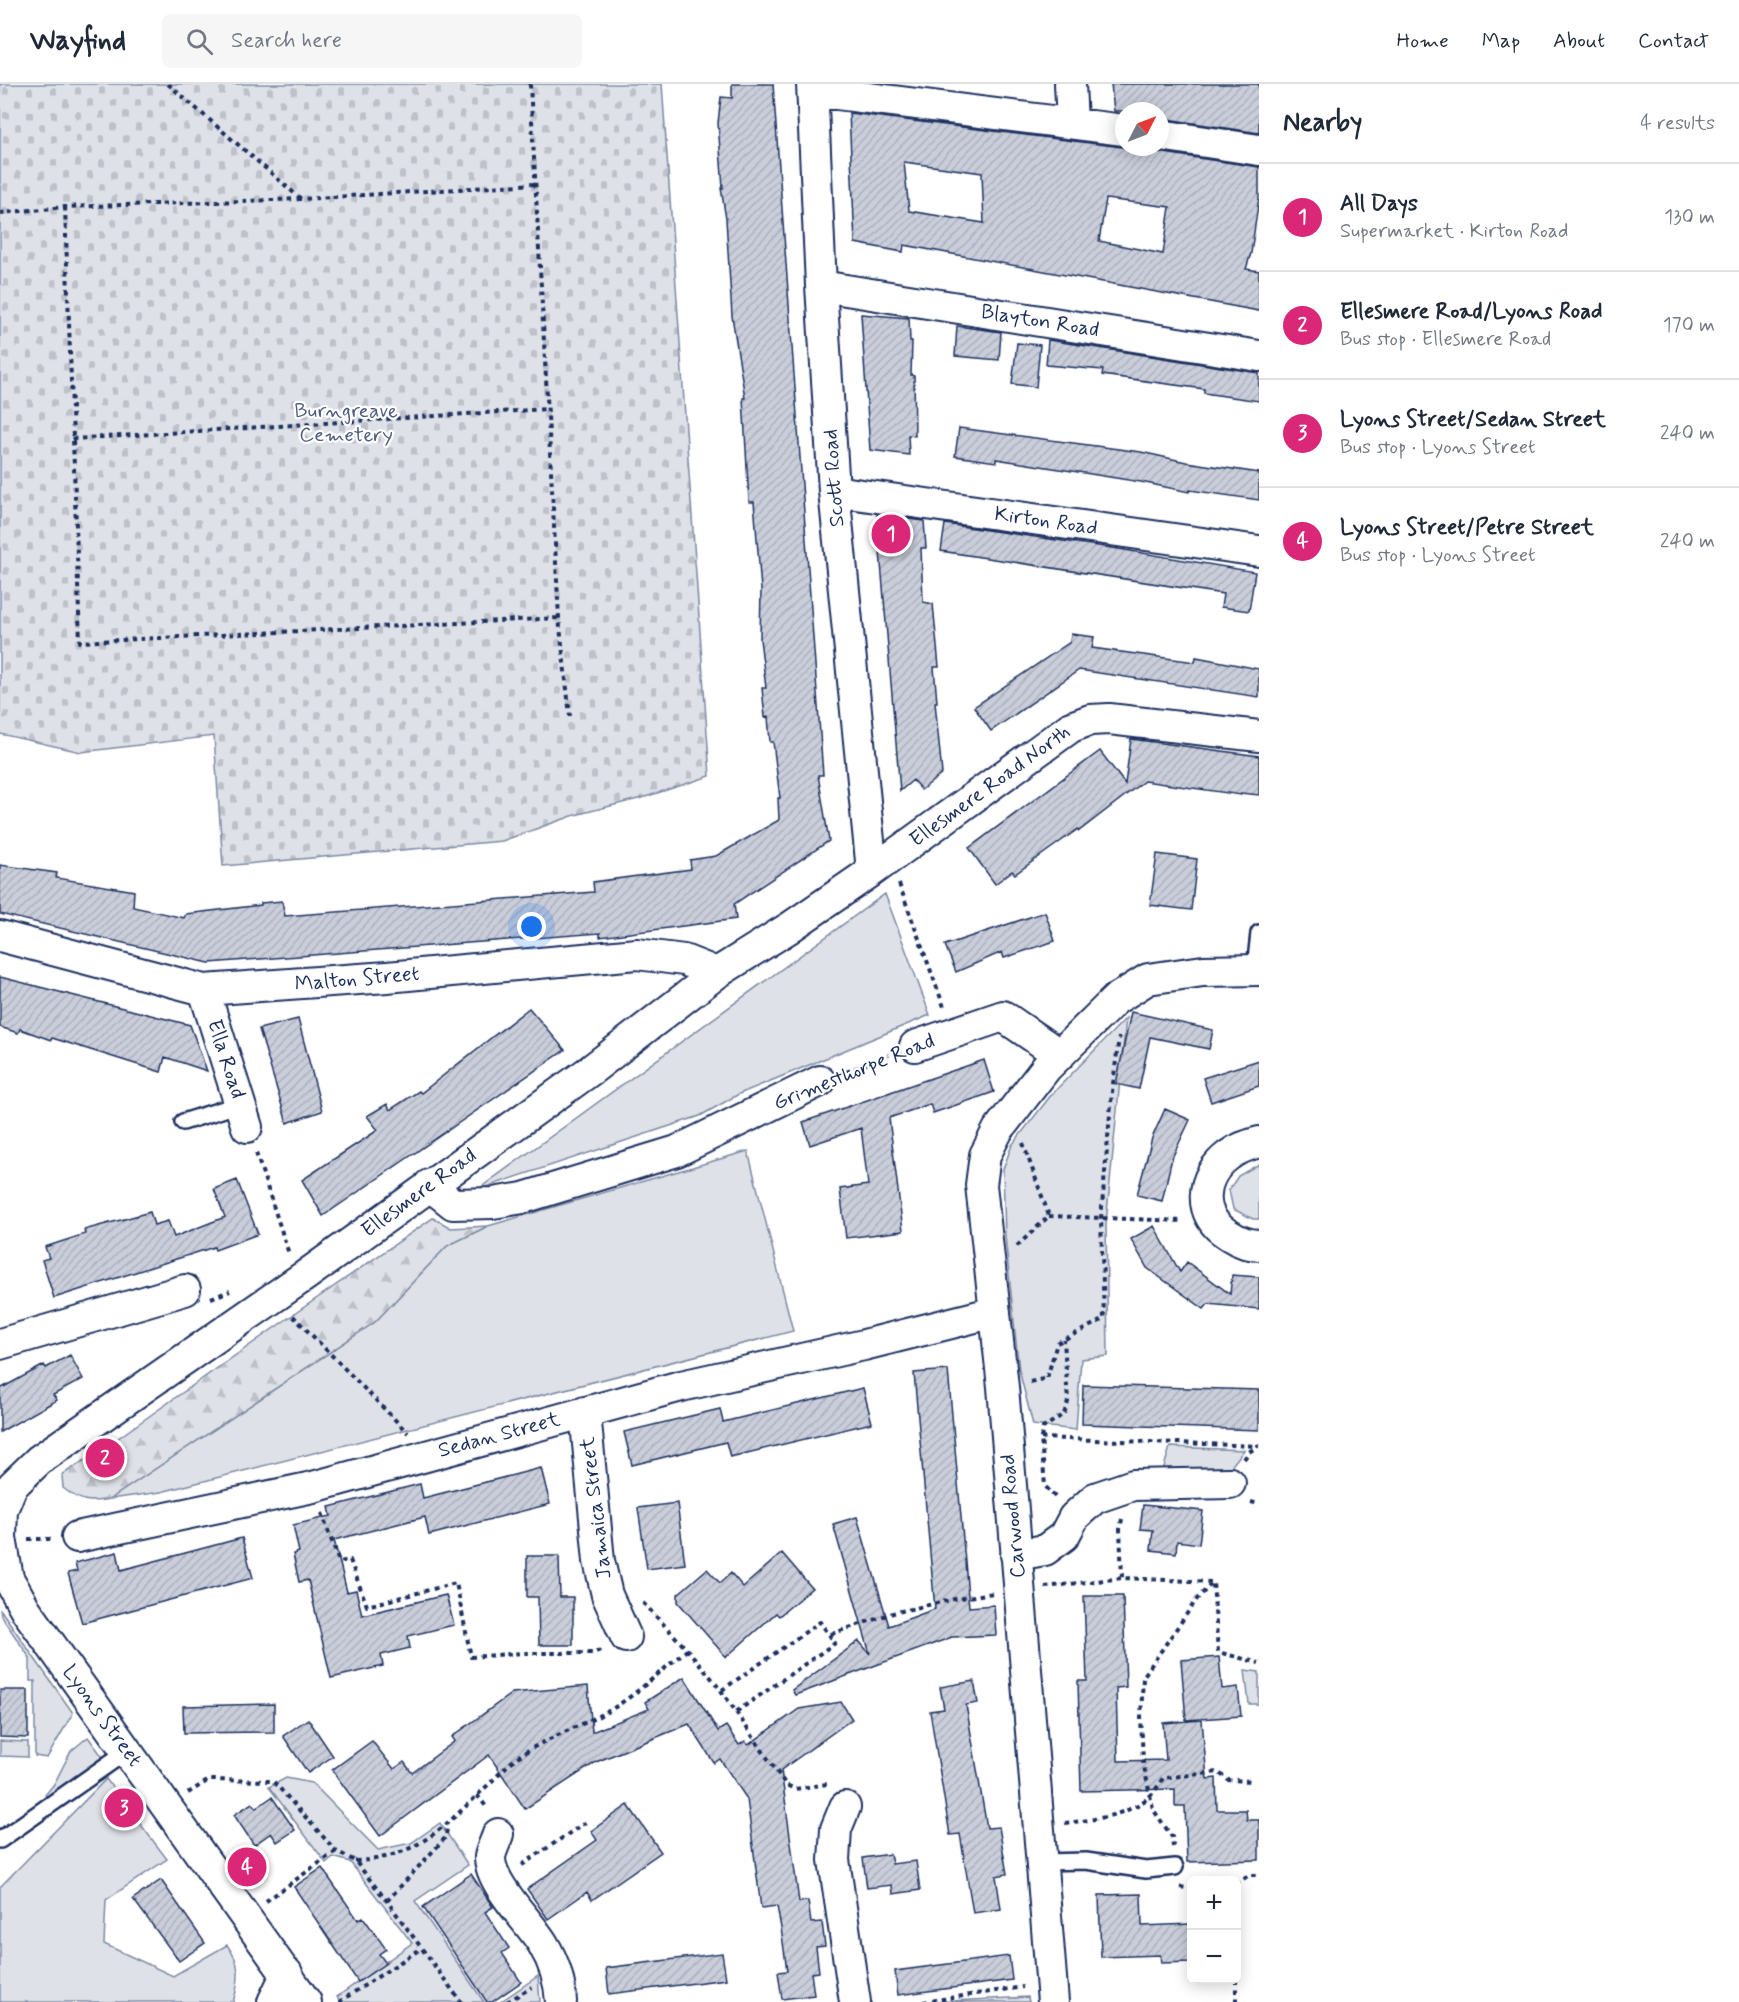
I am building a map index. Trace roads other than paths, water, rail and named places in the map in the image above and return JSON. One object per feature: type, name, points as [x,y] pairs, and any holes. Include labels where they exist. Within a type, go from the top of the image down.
[{"type":"street","points":[[1070,84],[1072,123]]},
{"type":"street","points":[[812,88],[1115,129]]},
{"type":"street","name":"Scott Road","points":[[812,88],[821,286],[834,491],[881,865]]},
{"type":"street","points":[[1169,136],[1259,150]]},
{"type":"street","name":"Blayton Road","points":[[821,286],[1259,356]]},
{"type":"street","name":"Kirton Road","points":[[834,491],[1259,551]]},
{"type":"street","name":"Ellesmere Road North","points":[[881,865],[1071,727],[1090,720],[1109,719],[1259,736]]},
{"type":"street","name":"Ellesmere Road","points":[[1,1536],[12,1486],[39,1460],[286,1288],[591,1070],[717,973],[789,928],[881,865]]},
{"type":"street","name":"Malton Street","points":[[0,936],[204,990],[398,976],[637,954],[684,960],[717,973]]},
{"type":"street","points":[[1059,1054],[1116,999],[1148,979],[1203,970],[1257,969]]},
{"type":"street","name":"Ella Road","points":[[204,990],[244,1116]]},
{"type":"street","name":"Grimesthorpe Road","points":[[915,1046],[1003,1016],[1059,1054]]},
{"type":"street","name":"Carwood Road","points":[[1053,1993],[1003,1387],[981,1185],[986,1155],[998,1130],[1059,1054]]},
{"type":"street","name":"Grimesthorpe Road","points":[[429,1185],[453,1204],[493,1203],[523,1198],[677,1151],[820,1082]]},
{"type":"street","points":[[1259,1142],[1229,1155],[1210,1178],[1205,1193],[1212,1221],[1222,1232],[1237,1240],[1259,1245]]},
{"type":"street","points":[[0,1344],[185,1290]]},
{"type":"street","name":"Sedan Street","points":[[77,1537],[314,1487],[681,1386],[864,1345],[995,1312]]},
{"type":"street","name":"Jamaica Street","points":[[585,1412],[600,1561],[607,1594],[626,1637]]},
{"type":"street","points":[[1016,1555],[1045,1550],[1064,1536],[1074,1517],[1095,1498],[1111,1492],[1133,1485],[1230,1483]]},
{"type":"street","name":"Lyons Street","points":[[1,1536],[8,1578],[26,1610],[306,2002]]},
{"type":"street","points":[[845,1807],[836,1829],[834,1860],[855,2002]]},
{"type":"street","points":[[498,1834],[490,1857],[497,1881],[543,1943],[554,1964],[561,2002]]},
{"type":"street","points":[[273,2002],[286,1973]]},
{"type":"lane","points":[[1257,969],[1259,933]]},
{"type":"lane","points":[[183,1122],[244,1116]]},
{"type":"lane","points":[[0,1840],[127,1751]]},
{"type":"lane","points":[[1042,1862],[1086,1861],[1146,1870],[1175,1867]]},
{"type":"place","name":"All Days","points":[[891,534]]},
{"type":"place","name":"Ellesmere Road/Lyons Road","points":[[105,1458]]},
{"type":"place","name":"Lyons Street/Sedan Street","points":[[124,1808]]},
{"type":"place","name":"Lyons Street/Petre Street","points":[[247,1867]]},
{"type":"park label","name":"Burngreave Cemetery","points":[[346,423]]}]
